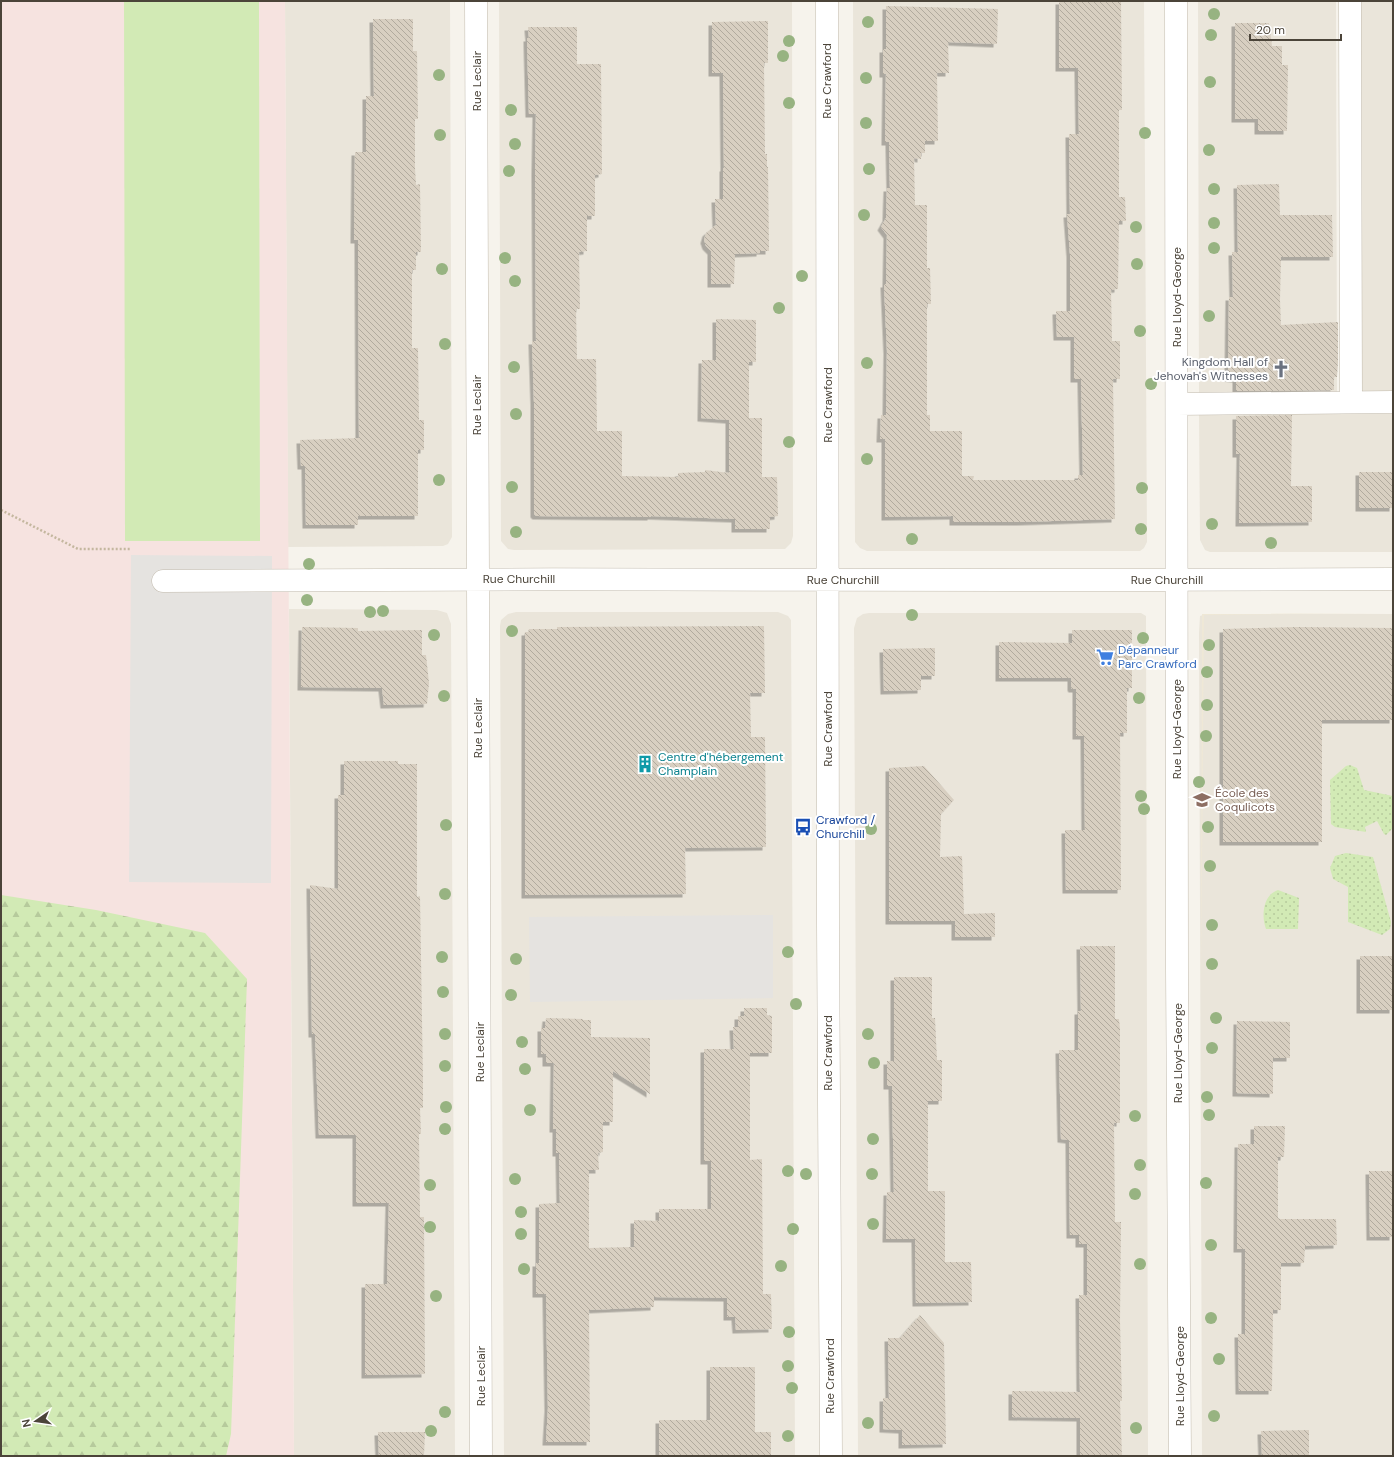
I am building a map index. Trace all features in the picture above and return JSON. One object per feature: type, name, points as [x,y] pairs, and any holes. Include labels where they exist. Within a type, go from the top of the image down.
[{"type":"street","name":"Rue Leclair","points":[[476,1],[481,1456]]},
{"type":"street","name":"Rue Crawford","points":[[827,1],[828,924],[831,1456]]},
{"type":"street","name":"Rue Lloyd-George","points":[[1176,1],[1180,1456]]},
{"type":"street","points":[[1350,1],[1351,402]]},
{"type":"street","points":[[1177,404],[1393,402]]},
{"type":"street","name":"Rue Churchill","points":[[163,581],[293,579],[828,579],[1177,581],[1393,579]]},
{"type":"path","points":[[1,510],[78,549],[131,549]]},
{"type":"shaded area","points":[[1,1],[285,1],[294,1456],[1,1456]]},
{"type":"shaded area","points":[[285,1],[450,1],[452,537],[448,544],[443,546],[288,547]]},
{"type":"shaded area","points":[[499,1],[792,1],[793,536],[791,543],[785,549],[514,550],[508,549],[501,541]]},
{"type":"shaded area","points":[[853,1],[1144,1],[1147,542],[1144,548],[1140,551],[867,551],[860,548],[855,542]]},
{"type":"shaded area","points":[[1198,1],[1336,1],[1337,396],[1199,396]]},
{"type":"shaded area","points":[[1356,1],[1393,1],[1393,398],[1354,397]]},
{"type":"shaded area","points":[[1199,412],[1393,414],[1393,552],[1210,552],[1205,550],[1200,540]]},
{"type":"shaded area","points":[[131,555],[272,556],[271,883],[129,882]]},
{"type":"shaded area","points":[[289,609],[437,610],[447,613],[451,624],[455,1456],[294,1456]]},
{"type":"shaded area","points":[[516,612],[778,612],[788,616],[791,620],[795,1456],[504,1456],[500,626],[501,620],[508,614]]},
{"type":"shaded area","points":[[1141,613],[1146,616],[1148,1456],[858,1456],[854,628],[857,618],[863,614]]},
{"type":"shaded area","name":"École des Coqulicots","points":[[1393,613],[1204,615],[1201,986],[1202,614]]},
{"type":"shaded area","points":[[1206,614],[1393,614],[1393,1456],[1202,1456],[1199,633],[1200,616]]},
{"type":"shaded area","points":[[773,915],[773,998],[530,1002],[529,917]]},
{"type":"green space","points":[[124,1],[259,1],[260,541],[125,541]]},
{"type":"green space","points":[[1350,765],[1357,768],[1364,790],[1393,796],[1393,828],[1386,835],[1377,821],[1365,827],[1366,832],[1335,827],[1331,824],[1330,780],[1346,766]]},
{"type":"green space","points":[[1346,853],[1373,857],[1391,922],[1390,929],[1382,935],[1348,922],[1348,887],[1333,879],[1330,868],[1335,856]]},
{"type":"green space","points":[[1278,890],[1299,898],[1298,929],[1266,929],[1264,924],[1264,906],[1269,896]]},
{"type":"green space","points":[[1,895],[96,910],[205,933],[247,979],[231,1434],[226,1456],[1,1456]]},
{"type":"building","points":[[1059,1],[1121,1],[1122,110],[1119,110],[1119,197],[1125,197],[1126,221],[1119,221],[1118,289],[1111,290],[1112,341],[1120,341],[1120,379],[1113,379],[1115,519],[1020,522],[953,522],[953,516],[885,517],[885,439],[880,439],[881,415],[886,415],[887,351],[884,284],[886,284],[887,235],[881,227],[886,218],[887,188],[890,188],[889,142],[885,142],[886,74],[883,74],[883,49],[886,49],[886,6],[998,9],[997,44],[948,42],[949,73],[937,73],[938,141],[925,141],[925,153],[921,153],[921,159],[914,158],[915,205],[927,205],[927,268],[930,268],[931,304],[927,304],[927,415],[930,415],[930,431],[962,431],[962,476],[974,476],[973,480],[1078,480],[1078,475],[1083,475],[1081,379],[1074,379],[1074,337],[1057,337],[1056,311],[1070,311],[1070,254],[1067,214],[1070,214],[1069,134],[1079,134],[1078,68],[1059,68]]},
{"type":"building","points":[[373,19],[413,19],[413,51],[417,51],[418,119],[415,119],[415,168],[416,185],[420,184],[421,252],[416,252],[416,270],[412,270],[412,348],[418,348],[419,420],[424,420],[424,450],[418,450],[418,516],[358,516],[358,525],[306,525],[305,466],[301,466],[300,440],[359,438],[358,240],[354,240],[355,152],[366,152],[366,96],[374,96]]},
{"type":"building","points":[[768,21],[768,63],[764,63],[765,154],[767,154],[768,167],[769,251],[760,251],[760,253],[735,254],[734,284],[711,284],[711,251],[706,246],[704,240],[706,233],[716,225],[715,199],[723,199],[724,168],[723,73],[712,73],[712,22]]},
{"type":"building","points":[[1235,23],[1269,23],[1272,46],[1282,46],[1282,65],[1288,65],[1287,131],[1258,131],[1258,119],[1235,119]]},
{"type":"building","points":[[528,27],[577,27],[577,64],[601,64],[602,174],[595,175],[595,216],[587,216],[587,251],[579,252],[580,309],[576,309],[577,359],[596,359],[597,431],[622,431],[622,476],[678,477],[678,473],[705,472],[705,470],[729,473],[729,420],[701,418],[702,360],[716,360],[716,319],[756,320],[756,362],[749,362],[749,418],[762,418],[762,477],[777,477],[778,516],[770,517],[770,529],[735,529],[735,519],[651,516],[536,516],[534,514],[534,402],[532,341],[536,341],[536,114],[529,114]]},
{"type":"building","points":[[1279,184],[1280,215],[1332,215],[1333,257],[1281,257],[1280,300],[1281,325],[1338,322],[1338,363],[1337,377],[1334,377],[1334,390],[1236,391],[1236,379],[1228,378],[1229,297],[1233,297],[1232,252],[1238,252],[1237,185]]},
{"type":"building","points":[[1292,415],[1291,486],[1312,486],[1312,522],[1239,523],[1240,454],[1236,454],[1236,416]]},
{"type":"building","points":[[1359,472],[1393,472],[1393,508],[1359,508]]},
{"type":"building","name":"Centre d'hébergement Champlain","points":[[764,626],[765,693],[750,693],[751,737],[765,737],[766,847],[685,848],[686,894],[525,895],[525,632],[528,632],[529,629],[557,629],[557,627]]},
{"type":"building","points":[[302,627],[358,628],[358,631],[422,630],[422,655],[426,655],[429,683],[427,704],[384,705],[382,688],[301,687]]},
{"type":"building","points":[[1296,627],[1393,628],[1393,720],[1322,720],[1322,842],[1223,842],[1223,629]]},
{"type":"building","points":[[1072,630],[1132,630],[1132,688],[1127,688],[1127,733],[1120,733],[1121,890],[1066,890],[1065,830],[1085,830],[1084,736],[1076,736],[1076,689],[1072,689],[1071,687],[1071,678],[999,678],[999,642],[1072,643]]},
{"type":"building","points":[[935,648],[935,676],[921,676],[921,690],[884,691],[883,649]]},
{"type":"building","points":[[344,761],[398,761],[398,764],[417,764],[417,897],[420,896],[423,1080],[423,1108],[420,1108],[421,1134],[419,1134],[420,1217],[424,1217],[425,1374],[365,1375],[365,1284],[387,1284],[389,1203],[356,1203],[356,1135],[319,1135],[315,1034],[312,1034],[310,885],[338,889],[338,795],[344,795]]},
{"type":"building","points":[[924,766],[954,800],[941,814],[940,857],[962,856],[964,914],[995,913],[995,937],[955,937],[955,921],[889,921],[889,768]]},
{"type":"building","points":[[1080,946],[1115,946],[1115,1019],[1119,1019],[1120,1029],[1120,1123],[1114,1123],[1115,1222],[1121,1222],[1120,1321],[1122,1401],[1120,1401],[1122,1456],[1080,1456],[1080,1418],[1012,1417],[1012,1391],[1080,1392],[1079,1295],[1087,1295],[1087,1244],[1079,1244],[1079,1235],[1070,1235],[1069,1140],[1061,1139],[1059,1050],[1078,1050],[1078,1011],[1081,1011]]},
{"type":"building","points":[[1360,956],[1393,956],[1393,1010],[1360,1010]]},
{"type":"building","points":[[894,977],[932,977],[932,1018],[935,1018],[937,1060],[942,1060],[942,1101],[928,1101],[928,1191],[945,1191],[945,1262],[971,1262],[972,1302],[916,1303],[915,1239],[886,1239],[887,1192],[894,1192],[892,1086],[887,1086],[887,1061],[894,1061]]},
{"type":"building","points":[[744,1008],[767,1008],[767,1015],[772,1016],[772,1053],[750,1053],[750,1160],[762,1159],[763,1294],[771,1294],[772,1329],[736,1330],[735,1317],[727,1317],[727,1298],[654,1297],[654,1307],[589,1310],[590,1442],[546,1442],[548,1408],[546,1294],[536,1294],[536,1263],[539,1263],[539,1204],[560,1203],[559,1153],[556,1153],[556,1129],[553,1129],[554,1063],[546,1063],[546,1054],[541,1054],[541,1028],[545,1028],[546,1018],[583,1019],[591,1020],[591,1037],[650,1038],[650,1094],[613,1071],[613,1122],[603,1122],[603,1152],[598,1153],[599,1170],[589,1170],[589,1248],[634,1247],[634,1220],[659,1221],[659,1209],[711,1209],[711,1161],[704,1161],[704,1049],[734,1049],[733,1027],[738,1027],[738,1016],[744,1016]]},
{"type":"building","points":[[1237,1021],[1290,1022],[1290,1058],[1273,1058],[1273,1094],[1236,1093]]},
{"type":"building","points":[[1254,1126],[1285,1126],[1284,1157],[1278,1157],[1278,1218],[1336,1219],[1337,1245],[1305,1246],[1304,1263],[1281,1263],[1281,1310],[1273,1310],[1272,1391],[1239,1391],[1238,1334],[1245,1334],[1245,1249],[1237,1249],[1238,1144],[1254,1144]]},
{"type":"building","points":[[1369,1171],[1393,1171],[1393,1237],[1370,1237]]},
{"type":"building","points":[[920,1315],[944,1343],[946,1444],[902,1445],[902,1430],[883,1429],[883,1398],[889,1398],[888,1338],[900,1338]]},
{"type":"building","points":[[710,1367],[755,1367],[755,1432],[771,1432],[771,1456],[659,1456],[659,1420],[710,1420]]},
{"type":"building","points":[[1309,1430],[1309,1456],[1262,1456],[1261,1431]]},
{"type":"building","points":[[378,1432],[425,1432],[424,1456],[379,1456]]},
{"type":"place","name":"Kingdom Hall of Jehovah's Witnesses","points":[[1281,369]]},
{"type":"place","name":"Dépanneur Parc Crawford","points":[[1105,657]]},
{"type":"place","name":"Centre d'hébergement Champlain","points":[[645,764]]},
{"type":"place","name":"École des Coqulicots","points":[[1202,800]]},
{"type":"place","name":"Crawford / Churchill","points":[[803,827]]}]
